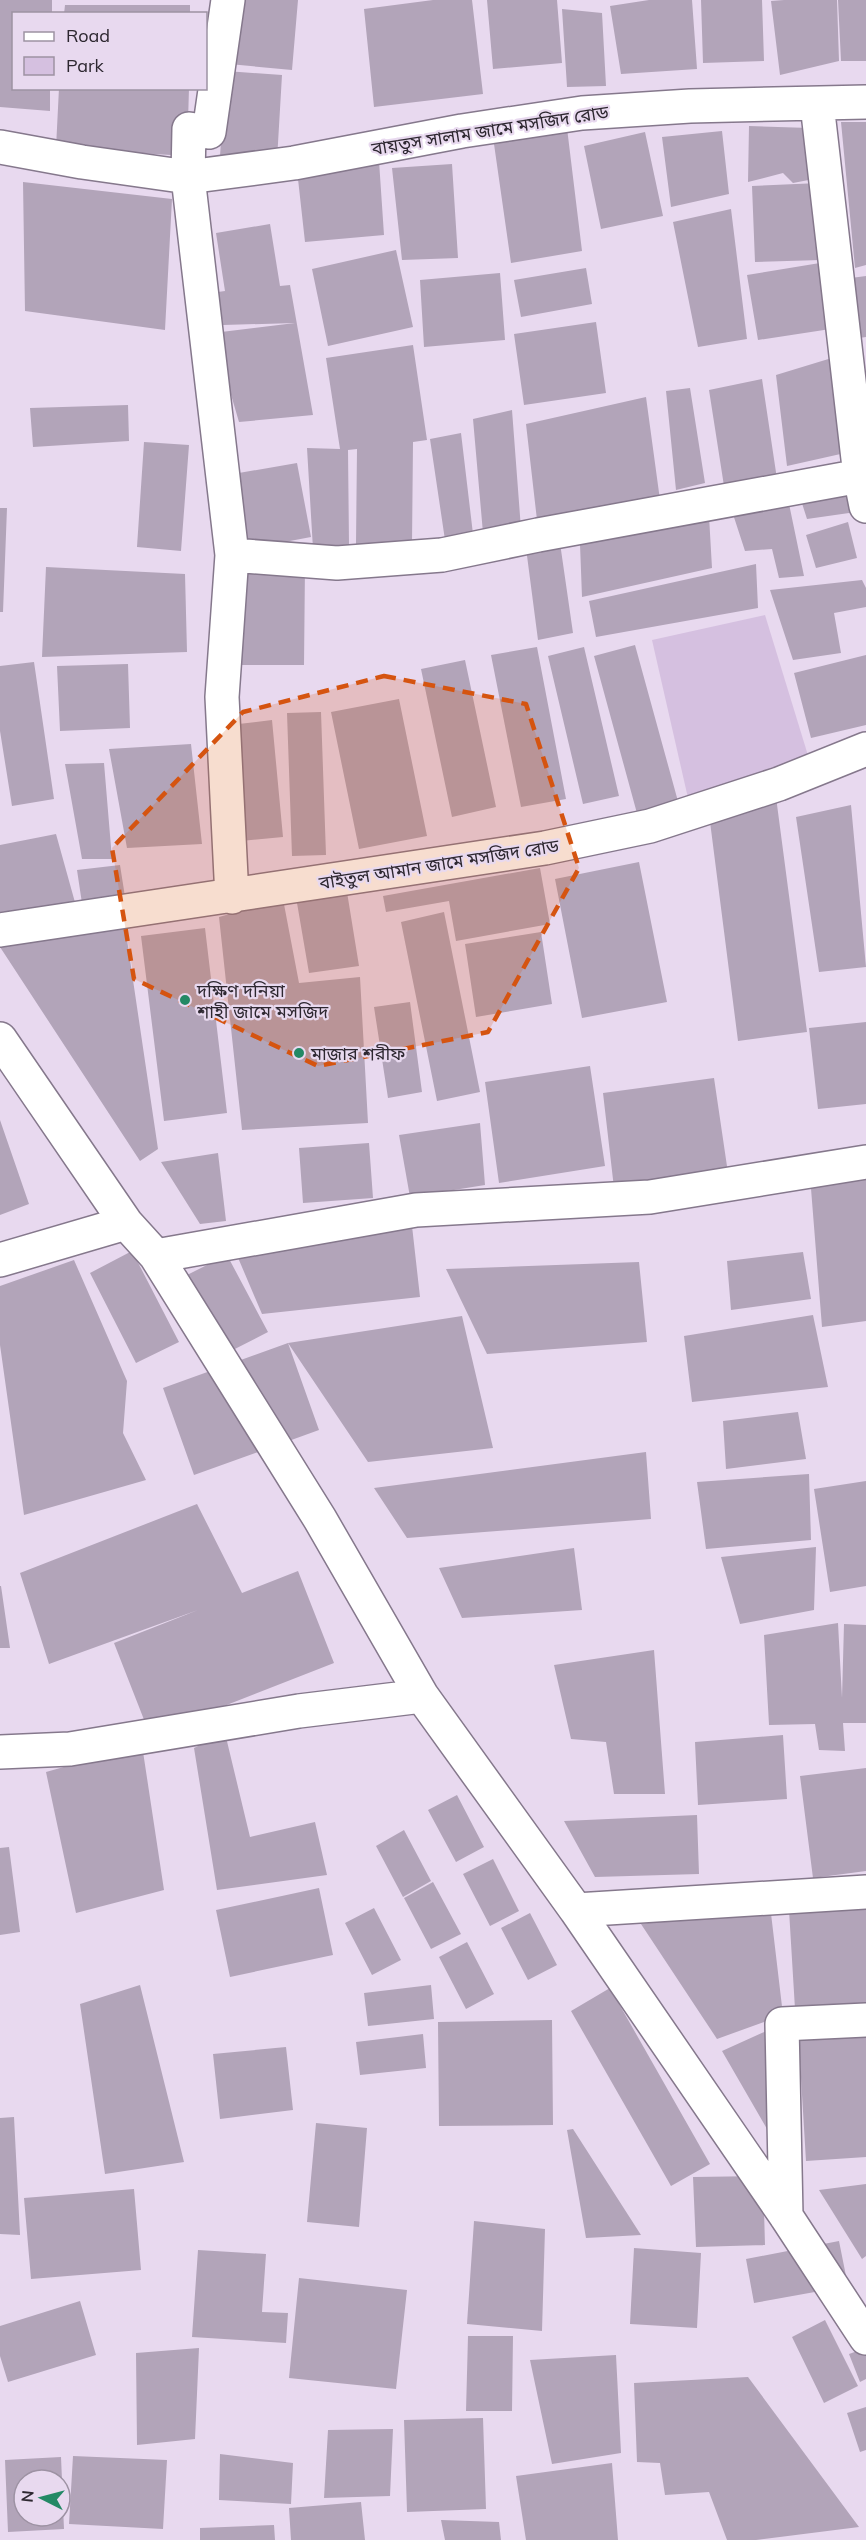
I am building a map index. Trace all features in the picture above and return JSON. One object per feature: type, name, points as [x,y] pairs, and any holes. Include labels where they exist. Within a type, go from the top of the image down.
[{"type":"street","points":[[228,0],[209,132],[189,129],[188,177],[232,555],[222,697],[232,897]]},
{"type":"street","name":"বায়তুস সালাম জামে মসজিদ রোড","points":[[0,147],[82,162],[188,177],[294,163],[462,131],[582,112],[690,106],[866,102]]},
{"type":"street","points":[[232,555],[337,563],[442,555],[863,491],[817,104]]},
{"type":"street","name":"বাইতুল আমান জামে মসজিদ রোড","points":[[0,930],[545,849],[650,826],[779,784],[866,749]]},
{"type":"street","points":[[0,1039],[126,1223],[156,1257],[320,1520],[422,1696],[576,1910],[786,2216],[866,2338]]},
{"type":"street","points":[[156,1257],[416,1210],[650,1197],[866,1162]]},
{"type":"street","points":[[0,1260],[126,1223]]},
{"type":"street","points":[[0,1752],[70,1749],[298,1711],[422,1696]]},
{"type":"street","points":[[576,1910],[866,1892]]},
{"type":"street","points":[[786,2216],[783,2024],[866,2020]]},
{"type":"highlighted area","points":[[384,676],[526,704],[579,868],[488,1032],[318,1066],[134,979],[112,848],[243,712]]},
{"type":"green space","points":[[765,615],[810,762],[688,798],[652,640]]},
{"type":"building","points":[[0,0],[52,0],[52,12],[12,12],[12,90],[50,90],[50,111],[0,107]]},
{"type":"building","points":[[235,0],[298,0],[292,70],[229,64]]},
{"type":"building","points":[[433,0],[472,0],[483,94],[374,107],[364,9]]},
{"type":"building","points":[[487,0],[557,0],[562,63],[493,69]]},
{"type":"building","points":[[649,0],[692,0],[697,69],[621,74],[610,6]]},
{"type":"building","points":[[701,0],[762,0],[764,61],[703,63]]},
{"type":"building","points":[[837,0],[839,61],[780,75],[771,1]]},
{"type":"building","points":[[838,0],[866,0],[866,61],[841,61]]},
{"type":"building","points":[[65,5],[190,5],[190,12],[64,12]]},
{"type":"building","points":[[562,9],[602,13],[606,86],[567,87]]},
{"type":"building","points":[[226,71],[282,75],[277,160],[220,156]]},
{"type":"building","points":[[59,90],[189,90],[187,156],[56,148]]},
{"type":"building","points":[[841,122],[866,122],[866,265],[855,268]]},
{"type":"building","points":[[749,126],[810,128],[819,178],[793,183],[783,173],[748,182]]},
{"type":"building","points":[[567,128],[582,251],[511,263],[493,137]]},
{"type":"building","points":[[722,131],[729,194],[671,207],[662,137]]},
{"type":"building","points":[[645,132],[663,216],[601,229],[584,146]]},
{"type":"building","points":[[379,161],[384,235],[305,242],[297,170]]},
{"type":"building","points":[[452,164],[458,258],[402,260],[392,168]]},
{"type":"building","points":[[23,182],[172,199],[165,330],[25,311]]},
{"type":"building","points":[[819,183],[821,260],[755,262],[752,186]]},
{"type":"building","points":[[731,209],[747,339],[698,347],[673,222]]},
{"type":"building","points":[[270,224],[280,286],[290,285],[313,415],[239,422],[213,333],[295,323],[223,325],[218,292],[225,291],[216,233]]},
{"type":"building","points":[[396,250],[413,327],[328,346],[312,269]]},
{"type":"building","points":[[826,262],[837,328],[758,340],[747,275]]},
{"type":"building","points":[[586,268],[592,304],[521,317],[514,280]]},
{"type":"building","points":[[500,273],[505,340],[424,347],[420,280]]},
{"type":"building","points":[[866,276],[866,337],[859,338],[851,278]]},
{"type":"building","points":[[596,322],[606,393],[524,405],[514,334]]},
{"type":"building","points":[[413,345],[427,440],[413,442],[412,544],[356,544],[357,449],[348,450],[349,545],[313,549],[307,448],[340,449],[326,358]]},
{"type":"building","points":[[835,357],[845,453],[787,466],[776,375]]},
{"type":"building","points":[[762,379],[777,479],[724,486],[709,390]]},
{"type":"building","points":[[690,388],[705,483],[676,490],[666,391]]},
{"type":"building","points":[[646,397],[660,500],[537,520],[526,424]]},
{"type":"building","points":[[128,405],[129,441],[33,447],[30,408]]},
{"type":"building","points":[[512,410],[521,529],[483,533],[473,419]]},
{"type":"building","points":[[461,433],[473,534],[445,540],[430,439]]},
{"type":"building","points":[[144,442],[189,445],[181,551],[137,547]]},
{"type":"building","points":[[297,463],[311,537],[248,549],[233,474]]},
{"type":"building","points":[[853,488],[856,512],[807,519],[800,497]]},
{"type":"building","points":[[788,499],[804,576],[779,578],[772,549],[745,551],[731,508]]},
{"type":"building","points":[[0,508],[7,508],[3,612],[0,612]]},
{"type":"building","points":[[709,516],[712,568],[582,597],[580,544]]},
{"type":"building","points":[[848,522],[857,558],[816,568],[806,535]]},
{"type":"building","points":[[560,543],[573,633],[538,640],[526,548]]},
{"type":"building","points":[[756,564],[758,608],[596,637],[589,601]]},
{"type":"building","points":[[305,565],[304,665],[235,665],[235,566]]},
{"type":"building","points":[[46,567],[185,574],[187,652],[42,657]]},
{"type":"building","points":[[862,580],[866,588],[866,607],[834,613],[841,653],[793,660],[770,590]]},
{"type":"building","points":[[635,645],[679,805],[638,817],[594,656]]},
{"type":"building","points":[[537,647],[566,799],[521,807],[491,655]]},
{"type":"building","points":[[584,647],[619,796],[583,804],[548,656]]},
{"type":"building","points":[[866,655],[866,725],[811,738],[794,673]]},
{"type":"building","points":[[465,660],[496,807],[452,817],[421,669]]},
{"type":"building","points":[[34,662],[54,799],[12,806],[0,731],[0,666]]},
{"type":"building","points":[[128,664],[130,728],[60,731],[57,666]]},
{"type":"building","points":[[399,699],[427,836],[359,849],[331,712]]},
{"type":"building","points":[[321,712],[326,855],[292,856],[287,713]]},
{"type":"building","points":[[272,720],[283,837],[241,841],[230,725]]},
{"type":"building","points":[[191,744],[202,844],[127,848],[109,749]]},
{"type":"building","points":[[104,763],[112,859],[82,859],[65,764]]},
{"type":"building","points":[[776,797],[807,1032],[738,1041],[708,806]]},
{"type":"building","points":[[851,805],[866,967],[819,972],[796,817]]},
{"type":"building","points":[[56,834],[76,906],[0,912],[0,845]]},
{"type":"building","points":[[639,862],[667,1002],[582,1018],[555,879]]},
{"type":"building","points":[[120,865],[126,903],[83,910],[77,870]]},
{"type":"building","points":[[540,868],[550,924],[456,941],[449,901],[386,912],[383,896]]},
{"type":"building","points":[[347,892],[359,966],[309,973],[297,903]]},
{"type":"building","name":"মাজার শরীফ","points":[[283,899],[299,983],[360,977],[368,1123],[242,1130],[219,917]]},
{"type":"building","points":[[444,912],[480,1092],[437,1101],[401,922]]},
{"type":"building","points":[[125,926],[158,1149],[140,1161],[0,947],[0,939]]},
{"type":"building","points":[[205,928],[227,1113],[164,1121],[141,936]]},
{"type":"building","points":[[541,932],[552,1004],[476,1017],[465,944]]},
{"type":"building","points":[[410,1002],[422,1092],[388,1098],[374,1007]]},
{"type":"building","points":[[866,1022],[866,1104],[818,1109],[809,1028]]},
{"type":"building","points":[[590,1066],[605,1166],[499,1183],[485,1082]]},
{"type":"building","points":[[714,1078],[728,1173],[614,1188],[603,1093]]},
{"type":"building","points":[[0,1120],[29,1204],[0,1215]]},
{"type":"building","points":[[480,1123],[485,1185],[410,1197],[399,1135]]},
{"type":"building","points":[[369,1143],[373,1198],[303,1203],[299,1148]]},
{"type":"building","points":[[218,1153],[226,1221],[200,1224],[161,1162]]},
{"type":"building","points":[[866,1171],[866,1321],[822,1327],[810,1176]]},
{"type":"building","points":[[411,1217],[420,1297],[262,1314],[236,1253]]},
{"type":"building","points":[[132,1251],[179,1342],[136,1363],[90,1273]]},
{"type":"building","points":[[803,1252],[811,1299],[731,1310],[727,1261]]},
{"type":"building","points":[[227,1255],[268,1332],[225,1354],[185,1276]]},
{"type":"building","points":[[74,1260],[127,1381],[123,1433],[146,1480],[24,1515],[0,1345],[0,1286]]},
{"type":"building","points":[[639,1262],[647,1342],[487,1354],[446,1269]]},
{"type":"building","points":[[813,1315],[828,1387],[692,1402],[684,1336]]},
{"type":"building","points":[[462,1316],[493,1448],[368,1462],[288,1343]]},
{"type":"building","points":[[288,1343],[319,1430],[194,1475],[163,1388]]},
{"type":"building","points":[[798,1412],[806,1459],[726,1469],[723,1421]]},
{"type":"building","points":[[646,1452],[651,1519],[407,1538],[374,1488]]},
{"type":"building","points":[[809,1474],[811,1540],[706,1549],[697,1482]]},
{"type":"building","points":[[866,1481],[866,1586],[830,1592],[814,1489]]},
{"type":"building","points":[[197,1504],[242,1593],[298,1571],[334,1663],[150,1735],[114,1643],[198,1610],[49,1664],[20,1573]]},
{"type":"building","points":[[816,1547],[814,1610],[740,1624],[721,1557]]},
{"type":"building","points":[[574,1548],[582,1610],[462,1618],[439,1568]]},
{"type":"building","points":[[1,1586],[10,1648],[0,1648]]},
{"type":"building","points":[[838,1623],[842,1698],[844,1624],[866,1625],[866,1723],[843,1723],[845,1751],[819,1750],[815,1724],[769,1725],[764,1635]]},
{"type":"building","points":[[654,1650],[665,1794],[614,1794],[606,1742],[571,1739],[554,1665]]},
{"type":"building","points":[[225,1733],[250,1837],[315,1822],[327,1875],[217,1890],[194,1748]]},
{"type":"building","points":[[783,1735],[787,1799],[698,1805],[695,1742]]},
{"type":"building","points":[[142,1745],[164,1890],[76,1913],[46,1772]]},
{"type":"building","points":[[866,1768],[866,1871],[813,1878],[800,1776]]},
{"type":"building","points":[[457,1795],[484,1847],[456,1862],[428,1810]]},
{"type":"building","points":[[697,1815],[699,1874],[595,1877],[564,1821]]},
{"type":"building","points":[[404,1830],[431,1881],[403,1897],[376,1846]]},
{"type":"building","points":[[9,1847],[20,1932],[0,1935],[0,1848]]},
{"type":"building","points":[[493,1859],[519,1911],[490,1926],[463,1874]]},
{"type":"building","points":[[433,1882],[461,1934],[431,1949],[404,1898]]},
{"type":"building","points":[[319,1888],[333,1955],[230,1977],[216,1910]]},
{"type":"building","points":[[770,1905],[783,2015],[717,2039],[641,1924]]},
{"type":"building","points":[[866,1905],[866,2004],[795,2009],[789,1910]]},
{"type":"building","points":[[374,1908],[401,1960],[372,1975],[345,1923]]},
{"type":"building","points":[[530,1913],[557,1965],[528,1980],[501,1928]]},
{"type":"building","points":[[467,1942],[494,1994],[466,2009],[439,1957]]},
{"type":"building","points":[[140,1985],[184,2162],[105,2174],[80,2004]]},
{"type":"building","points":[[431,1985],[434,2019],[368,2026],[364,1993]]},
{"type":"building","points":[[610,1988],[710,2164],[671,2186],[571,2011]]},
{"type":"building","points":[[552,2020],[553,2125],[439,2126],[438,2022]]},
{"type":"building","points":[[866,2024],[866,2157],[806,2161],[798,2028]]},
{"type":"building","points":[[773,2028],[773,2128],[767,2129],[722,2051]]},
{"type":"building","points":[[423,2034],[426,2068],[360,2075],[356,2042]]},
{"type":"building","points":[[286,2047],[293,2110],[220,2119],[213,2054]]},
{"type":"building","points":[[14,2117],[20,2235],[0,2234],[0,2118]]},
{"type":"building","points":[[316,2123],[367,2128],[359,2227],[307,2222]]},
{"type":"building","points":[[573,2129],[641,2235],[586,2238],[567,2130]]},
{"type":"building","points":[[763,2176],[765,2245],[696,2247],[693,2177]]},
{"type":"building","points":[[866,2184],[866,2256],[862,2259],[819,2190]]},
{"type":"building","points":[[134,2189],[141,2270],[31,2279],[24,2198]]},
{"type":"building","points":[[474,2221],[545,2229],[542,2331],[467,2324]]},
{"type":"building","points":[[839,2241],[848,2286],[754,2303],[746,2259]]},
{"type":"building","points":[[634,2248],[701,2253],[697,2328],[630,2324]]},
{"type":"building","points":[[198,2250],[266,2254],[262,2312],[288,2313],[286,2343],[192,2337]]},
{"type":"building","points":[[299,2278],[407,2290],[396,2389],[289,2378]]},
{"type":"building","points":[[80,2301],[96,2355],[8,2382],[0,2356],[0,2326]]},
{"type":"building","points":[[825,2320],[858,2386],[824,2403],[792,2337]]},
{"type":"building","points":[[468,2336],[513,2336],[512,2411],[466,2411]]},
{"type":"building","points":[[199,2348],[195,2439],[137,2445],[136,2353]]},
{"type":"building","points":[[866,2348],[866,2379],[860,2382],[849,2354]]},
{"type":"building","points":[[616,2355],[621,2453],[552,2464],[530,2360]]},
{"type":"building","points":[[748,2377],[859,2527],[756,2540],[727,2540],[709,2492],[665,2495],[660,2463],[637,2462],[634,2383]]},
{"type":"building","points":[[866,2407],[866,2450],[860,2452],[847,2413]]},
{"type":"building","points":[[483,2418],[486,2509],[407,2512],[404,2420]]},
{"type":"building","points":[[393,2429],[390,2496],[324,2498],[328,2430]]},
{"type":"building","points":[[220,2454],[293,2463],[291,2504],[219,2500]]},
{"type":"building","points":[[73,2456],[167,2460],[163,2529],[72,2524]]},
{"type":"building","points":[[61,2457],[61,2468],[12,2468],[12,2528],[64,2529],[8,2532],[5,2460]]},
{"type":"building","points":[[612,2463],[618,2540],[526,2540],[516,2476]]},
{"type":"building","points":[[361,2502],[365,2540],[291,2540],[289,2508]]},
{"type":"building","points":[[441,2520],[499,2522],[501,2540],[445,2540]]},
{"type":"building","points":[[274,2525],[275,2540],[200,2540],[200,2528]]},
{"type":"place","name":"দক্ষিণ দনিয়া শাহী জামে মসজিদ","points":[[185,1000]]},
{"type":"place","name":"মাজার শরীফ","points":[[299,1053]]}]
